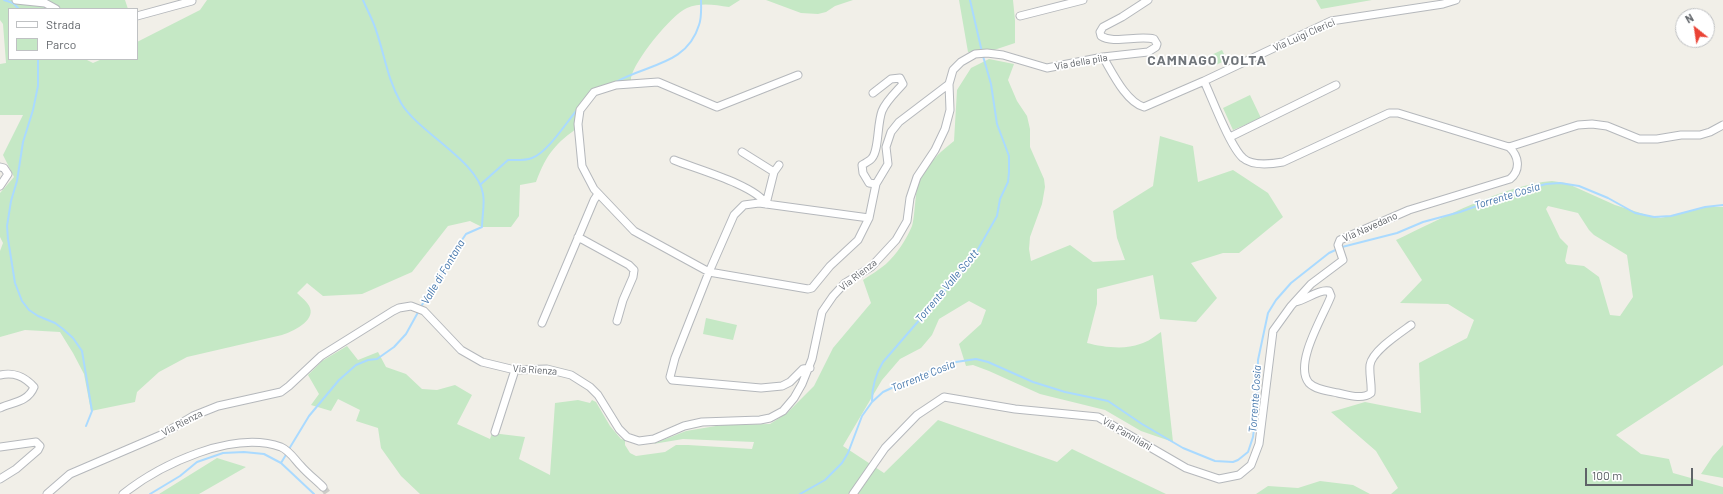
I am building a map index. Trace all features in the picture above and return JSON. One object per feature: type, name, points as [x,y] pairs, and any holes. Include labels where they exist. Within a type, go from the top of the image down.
[{"type":"street","points":[[16,0],[45,3],[54,8]]},
{"type":"street","points":[[1020,16],[1083,0]]},
{"type":"street","name":"Via della pila","points":[[975,54],[987,53],[1003,55],[1047,68],[1103,57],[1148,52],[1156,47],[1157,44],[1154,39],[1109,39],[1102,36],[1100,32],[1103,27],[1122,17],[1148,0]]},
{"type":"street","name":"Via Luigi Clerici","points":[[1103,57],[1119,85],[1134,100],[1144,107],[1204,81],[1331,21],[1443,4],[1456,0]]},
{"type":"street","points":[[138,16],[192,1]]},
{"type":"street","name":"Via Rienza","points":[[47,494],[70,474],[161,435],[193,416],[218,406],[280,392],[289,386],[321,356],[393,311],[406,307],[418,308],[428,315],[461,350],[482,362],[515,370],[547,369],[571,375],[590,387],[598,395],[619,429],[627,437],[639,441],[654,439],[684,426],[702,422],[760,420],[770,418],[783,411],[794,398],[810,368],[822,312],[833,296],[845,283],[871,267],[896,240],[907,221],[910,198],[917,177],[935,150],[945,129],[950,110],[949,84],[953,70],[961,62],[975,54]]},
{"type":"street","points":[[798,75],[717,106],[658,82],[616,85],[594,92],[580,110],[578,124],[582,166],[598,194],[634,231],[709,272],[808,289],[812,288],[830,266],[858,240],[869,218],[876,184],[888,164],[886,148],[891,132],[899,122],[949,84]]},
{"type":"street","points":[[873,94],[891,79],[900,78],[903,84],[882,109],[878,124],[876,146],[872,158],[862,165],[863,173],[869,183],[876,184]]},
{"type":"street","points":[[1204,81],[1236,149],[1244,160],[1269,165],[1283,162],[1390,113],[1398,113],[1509,147],[1578,125],[1592,124],[1607,126],[1639,139],[1657,139],[1681,135],[1700,135],[1710,132],[1723,125]]},
{"type":"street","points":[[1230,137],[1336,85]]},
{"type":"street","name":"Via Navedano","points":[[1273,331],[1311,284],[1343,260],[1343,256],[1338,245],[1340,240],[1409,210],[1504,181],[1515,174],[1518,169],[1515,155],[1509,147]]},
{"type":"street","points":[[742,152],[774,172]]},
{"type":"street","points":[[674,160],[748,188],[763,199],[766,204]]},
{"type":"street","points":[[766,204],[774,172],[779,165]]},
{"type":"street","points":[[0,167],[4,168],[8,174],[0,186]]},
{"type":"street","points":[[542,323],[578,237],[598,194]]},
{"type":"street","points":[[810,368],[804,369],[790,382],[782,386],[761,388],[672,380],[670,377],[675,358],[709,272],[734,215],[744,205],[759,203],[869,218]]},
{"type":"street","points":[[578,237],[629,265],[634,270],[634,276],[623,300],[617,321]]},
{"type":"street","points":[[1295,302],[1305,300],[1324,290],[1329,292],[1331,296],[1311,337],[1306,357],[1306,377],[1309,383],[1324,390],[1357,397],[1371,393],[1372,387],[1370,369],[1373,356],[1411,325]]},
{"type":"street","name":"Via Pannilani","points":[[853,494],[886,448],[917,415],[944,397],[1015,409],[1098,417],[1186,468],[1219,479],[1239,475],[1252,465],[1259,444],[1273,331]]},
{"type":"street","points":[[495,432],[515,370]]},
{"type":"street","points":[[0,375],[20,375],[27,379],[34,387],[31,394],[24,399],[0,408]]},
{"type":"street","points":[[0,447],[36,442],[40,446],[38,450],[16,469],[0,479]]},
{"type":"street","points":[[123,494],[154,473],[197,453],[245,442],[282,448],[291,454],[323,488]]},
{"type":"green space","points":[[0,0],[125,0],[128,8],[8,8],[8,60],[87,60],[93,63],[100,60],[138,60],[138,41],[200,10],[207,0],[740,0],[729,7],[708,4],[698,5],[692,6],[680,12],[654,39],[646,50],[634,70],[631,78],[632,87],[609,89],[595,94],[581,113],[580,126],[564,138],[548,156],[536,182],[520,185],[519,216],[511,227],[482,227],[470,221],[448,226],[412,272],[362,294],[323,296],[307,283],[297,293],[308,304],[311,313],[306,321],[297,329],[282,335],[187,357],[159,372],[137,392],[135,402],[91,411],[84,374],[60,332],[25,330],[0,337],[0,251],[3,243],[0,237],[0,193],[14,177],[3,155],[23,115],[0,115],[0,64],[6,63],[3,24],[0,20]]},
{"type":"green space","points":[[766,0],[853,0],[818,14],[801,13]]},
{"type":"green space","points":[[959,0],[1013,0],[1015,43],[991,51],[968,52]]},
{"type":"green space","points":[[1316,0],[1372,0],[1321,9]]},
{"type":"green space","points":[[1222,50],[1227,60],[1211,67],[1207,57]]},
{"type":"green space","points":[[989,59],[1014,64],[1008,80],[1017,101],[1027,116],[1030,129],[1030,147],[1044,179],[1045,187],[1042,204],[1030,237],[1029,249],[1031,261],[1070,245],[1093,262],[1125,260],[1117,238],[1113,211],[1153,186],[1160,136],[1193,146],[1198,182],[1233,170],[1268,193],[1283,217],[1239,253],[1223,253],[1191,263],[1217,298],[1196,322],[1160,319],[1153,275],[1097,289],[1097,304],[1087,343],[1106,347],[1128,347],[1146,342],[1161,332],[1173,442],[1141,431],[1105,410],[1040,394],[989,371],[973,365],[966,366],[959,344],[981,324],[986,310],[969,301],[939,319],[932,335],[921,348],[900,359],[882,380],[843,446],[884,473],[938,420],[1057,462],[1072,449],[1166,494],[420,494],[401,476],[381,448],[378,428],[356,421],[360,410],[338,399],[331,411],[311,405],[319,394],[308,375],[322,361],[347,346],[358,360],[378,352],[386,367],[406,374],[422,389],[437,390],[455,385],[472,395],[457,424],[490,439],[492,433],[525,437],[519,459],[550,475],[555,403],[578,400],[590,403],[592,400],[596,402],[610,426],[621,439],[625,440],[625,445],[630,453],[636,456],[665,452],[676,445],[752,449],[754,442],[683,439],[653,444],[686,431],[722,425],[770,424],[787,413],[814,386],[833,348],[871,303],[863,280],[890,260],[907,236],[913,223],[918,187],[925,171],[935,158],[954,141],[957,90],[971,68]]},
{"type":"green space","points":[[1250,95],[1261,118],[1233,130],[1223,108]]},
{"type":"green space","points":[[1552,181],[1566,183],[1615,205],[1661,218],[1704,207],[1723,207],[1723,365],[1616,435],[1641,454],[1669,459],[1673,473],[1723,487],[1723,494],[1391,494],[1398,488],[1376,451],[1331,412],[1365,402],[1421,413],[1419,363],[1467,338],[1474,320],[1448,304],[1400,303],[1422,280],[1396,240],[1472,204],[1513,189]],"holes":[[[1548,206],[1578,213],[1594,235],[1627,255],[1633,297],[1620,316],[1610,315],[1599,277],[1584,266],[1567,264],[1565,261],[1568,246],[1560,238],[1546,209]]]},
{"type":"green space","points":[[706,318],[737,325],[733,340],[703,334]]},
{"type":"green space","points":[[1723,445],[1723,478],[1701,474],[1713,456]]},
{"type":"green space","points":[[217,458],[246,467],[199,494],[159,494]]},
{"type":"green space","points":[[1320,481],[1353,485],[1370,494],[1256,494],[1268,486],[1298,488]]},
{"type":"waterway","points":[[4,0],[13,3],[18,8]]},
{"type":"waterway","name":"Valle di Fontana","points":[[289,449],[309,416],[339,380],[356,365],[368,360],[377,359],[394,347],[406,334],[427,296],[434,289],[449,259],[466,234],[482,227],[484,198],[479,182],[471,170],[420,125],[401,103],[388,73],[380,42],[363,0]]},
{"type":"waterway","points":[[616,82],[665,62],[676,56],[685,48],[693,38],[699,25],[701,16],[701,0]]},
{"type":"waterway","name":"Torrente Valle Scott","points":[[970,0],[982,52]]},
{"type":"waterway","name":"Torrente Valle Scott","points":[[872,401],[874,381],[883,362],[973,258],[997,216],[1000,199],[1008,182],[1009,156],[997,124],[991,84],[983,56]]},
{"type":"waterway","points":[[38,60],[38,86],[33,110],[23,142],[17,181],[11,201],[7,226],[8,239],[15,283],[22,301],[29,310],[38,316],[55,323],[63,329],[73,338],[82,351],[92,411],[86,426]]},
{"type":"waterway","points":[[481,184],[508,160],[526,160],[538,155],[550,144],[577,110]]},
{"type":"waterway","name":"Torrente Cosia","points":[[800,494],[825,480],[842,463],[848,453],[862,416],[872,402],[883,392],[920,375],[956,362],[976,359],[988,362],[1033,382],[1065,392],[1108,401],[1142,424],[1183,448],[1215,461],[1233,462],[1248,452],[1253,437],[1257,405],[1258,360],[1268,313],[1276,300],[1291,283],[1329,253],[1342,247],[1397,233],[1423,222],[1460,212],[1516,192],[1546,184],[1560,183],[1579,186],[1608,198],[1635,213],[1654,217],[1671,216],[1705,207],[1723,205]]},
{"type":"waterway","name":"Torrente Cosia","points":[[150,494],[180,476],[197,462],[223,453],[244,452],[264,454],[281,463],[314,494]]},
{"type":"waterway","name":"Valle di Fontana","points":[[281,463],[287,453]]},
{"type":"tunnel","points":[[323,487],[328,494]]},
{"type":"district","name":"CAMNAGO VOLTA","points":[[1207,60]]}]
